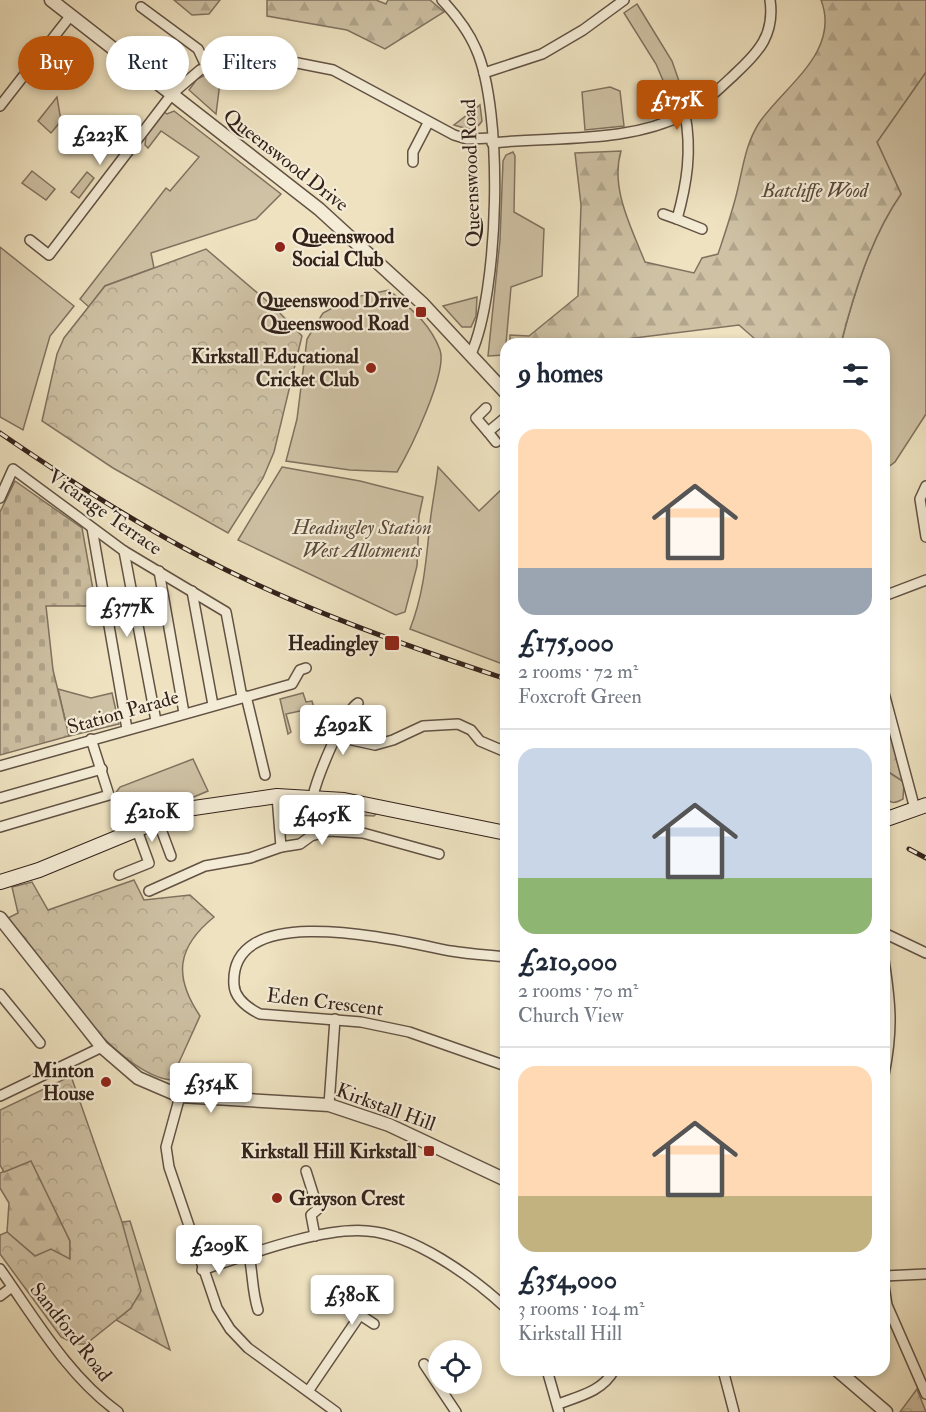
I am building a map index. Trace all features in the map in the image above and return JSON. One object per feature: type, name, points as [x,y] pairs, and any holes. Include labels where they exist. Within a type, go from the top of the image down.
[{"type":"main road","points":[[0,882],[39,870],[187,809],[277,796],[313,796],[500,832]]},
{"type":"main road","points":[[890,818],[920,807]]},
{"type":"street","name":"Queenswood Drive","points":[[51,0],[327,215],[423,304],[500,386]]},
{"type":"street","name":"Queenswood Road","points":[[442,0],[465,28],[484,73],[492,141],[492,261],[479,338],[471,354]]},
{"type":"street","points":[[484,73],[542,54],[583,30],[624,0]]},
{"type":"street","points":[[298,62],[333,70],[428,123],[466,139],[492,141],[609,135],[651,126],[685,114],[718,90],[763,46],[772,21],[770,0]]},
{"type":"street","points":[[141,7],[198,49],[201,55]]},
{"type":"street","points":[[0,106],[70,15]]},
{"type":"street","points":[[30,240],[49,255],[172,94],[201,70]]},
{"type":"street","points":[[677,219],[689,168],[689,136],[685,114]]},
{"type":"street","points":[[413,162],[413,152],[428,123]]},
{"type":"street","points":[[663,214],[702,229]]},
{"type":"street","points":[[486,408],[476,418],[496,442]]},
{"type":"street","points":[[488,432],[500,422]]},
{"type":"street","name":"Vicarage Terrace","points":[[0,498],[13,469],[124,551],[226,612],[248,696],[265,775]]},
{"type":"street","points":[[926,486],[920,499],[926,537]]},
{"type":"street","points":[[92,528],[127,729]]},
{"type":"street","points":[[124,551],[156,721]]},
{"type":"street","points":[[159,572],[184,713]]},
{"type":"street","points":[[890,594],[926,580]]},
{"type":"street","points":[[192,591],[213,705]]},
{"type":"street","name":"Station Parade","points":[[0,766],[292,684],[300,670],[306,668]]},
{"type":"street","points":[[313,796],[318,776],[348,715],[358,703]]},
{"type":"street","points":[[890,712],[920,807]]},
{"type":"street","points":[[338,737],[375,745],[423,726],[458,724],[471,730],[480,741],[500,749]]},
{"type":"street","points":[[0,827],[109,795],[91,740]]},
{"type":"street","points":[[0,798],[102,769]]},
{"type":"street","points":[[277,796],[281,847]]},
{"type":"street","points":[[158,821],[171,856]]},
{"type":"street","points":[[119,875],[149,863],[137,830]]},
{"type":"street","points":[[149,891],[205,866],[250,858],[281,847],[300,844],[311,836],[329,831],[363,833],[439,854]]},
{"type":"street","name":"Kirkstall Hill","points":[[0,918],[102,1047],[138,1078],[180,1096],[329,1105],[389,1125],[500,1177]]},
{"type":"street","name":"Eden Crescent","points":[[500,956],[454,952],[375,936],[324,930],[278,935],[257,943],[243,955],[236,968],[234,988],[238,997],[250,1009],[276,1016],[335,1019],[409,1032],[500,1064]]},
{"type":"street","points":[[890,936],[926,953]]},
{"type":"street","points":[[0,994],[40,1043]]},
{"type":"street","points":[[890,998],[892,1010],[890,1041]]},
{"type":"street","points":[[329,1105],[335,1019]]},
{"type":"street","points":[[0,1096],[102,1047]]},
{"type":"street","points":[[180,1096],[166,1147],[169,1167],[202,1270],[217,1308],[230,1329],[248,1348],[309,1390],[336,1412]]},
{"type":"street","points":[[306,1171],[318,1209],[311,1215],[315,1236]]},
{"type":"street","points":[[202,1270],[315,1236],[366,1230],[388,1235],[464,1274],[500,1303]]},
{"type":"street","points":[[249,1255],[254,1276],[251,1290],[258,1310]]},
{"type":"street","name":"Sandford Road","points":[[0,1269],[56,1349],[92,1393],[118,1412]]},
{"type":"street","points":[[890,1276],[926,1275]]},
{"type":"street","points":[[0,1296],[12,1287]]},
{"type":"street","points":[[345,1305],[374,1324]]},
{"type":"street","points":[[890,1312],[926,1394]]},
{"type":"street","points":[[309,1390],[360,1315]]},
{"type":"street","points":[[424,1364],[456,1412]]},
{"type":"street","points":[[549,1376],[559,1408],[592,1391],[609,1380],[611,1376]]},
{"type":"street","points":[[725,1376],[734,1412]]},
{"type":"street","points":[[844,1376],[886,1412]]},
{"type":"green space","points":[[174,0],[220,0],[209,14],[192,15]]},
{"type":"green space","points":[[267,0],[376,0],[386,4],[388,0],[430,0],[444,12],[385,49],[347,30],[267,16]]},
{"type":"green space","name":"Batcliffe Wood","points":[[821,0],[926,0],[926,72],[877,142],[901,194],[872,247],[842,338],[754,338],[739,325],[634,338],[510,338],[510,335],[529,336],[578,296],[581,205],[575,153],[621,151],[618,165],[620,193],[628,221],[645,262],[694,273],[702,258],[718,254],[733,208],[747,148],[754,131],[817,52],[823,36],[825,19]]},
{"type":"green space","points":[[637,4],[672,61],[686,101],[674,106],[656,64],[624,13]]},
{"type":"green space","points":[[926,72],[926,414],[895,462],[890,466],[890,338],[843,338],[872,247],[901,194],[877,142]]},
{"type":"green space","points":[[201,77],[201,90],[219,90],[216,114],[189,90]]},
{"type":"green space","points":[[610,87],[620,91],[624,126],[585,130],[582,92]]},
{"type":"green space","points":[[57,97],[61,121],[51,133],[38,121]]},
{"type":"green space","points":[[480,105],[482,121],[479,125],[469,129],[454,125]]},
{"type":"green space","points":[[174,111],[281,194],[256,219],[151,253],[154,268],[105,286],[89,307],[80,299],[166,188],[170,191],[199,157],[161,131],[148,148],[145,145],[146,136],[164,112],[167,114]]},
{"type":"green space","points":[[513,152],[515,156],[514,212],[544,229],[542,276],[511,287],[506,338],[500,338],[500,355],[488,356],[500,240],[503,161],[506,155]]},
{"type":"green space","points":[[32,171],[55,189],[46,200],[22,183]]},
{"type":"green space","points":[[87,172],[94,178],[79,198],[71,192]]},
{"type":"green space","points":[[0,247],[74,306],[50,336],[23,430],[0,417]]},
{"type":"green space","points":[[206,249],[274,307],[302,336],[274,452],[263,478],[228,533],[113,468],[42,421],[57,354],[64,338],[105,286]]},
{"type":"green space","name":"Kirkstall Educational Cricket Club","points":[[389,290],[412,310],[431,332],[440,350],[441,361],[426,411],[397,472],[350,470],[286,461],[297,419],[307,339],[323,313],[351,298]]},
{"type":"green space","points":[[477,297],[476,316],[471,327],[462,327],[443,306]]},
{"type":"green space","name":"Headingley Station West Allotments","points":[[282,467],[360,481],[423,497],[419,516],[417,566],[405,612],[396,615],[238,540]]},
{"type":"green space","points":[[438,467],[479,511],[500,491],[500,663],[410,629],[424,577]]},
{"type":"green space","points":[[15,481],[82,528],[96,606],[46,606],[53,670],[69,736],[0,755],[0,512]]},
{"type":"green space","points":[[58,689],[91,698],[112,693],[119,724],[69,736]]},
{"type":"green space","points":[[303,693],[306,702],[312,701],[314,708],[286,714],[291,732],[288,734],[280,699]]},
{"type":"green space","points":[[890,731],[904,782],[890,773]]},
{"type":"green space","points":[[193,759],[208,791],[120,828],[111,799],[120,787]]},
{"type":"green space","points":[[890,773],[904,782],[903,799],[890,801]]},
{"type":"green space","points":[[297,803],[335,805],[377,813],[374,816],[288,811]]},
{"type":"green space","points":[[134,880],[144,900],[190,895],[214,917],[192,940],[186,951],[183,975],[191,1001],[200,1016],[171,1080],[149,1073],[103,1038],[80,1014],[8,918],[18,913],[12,887],[32,882],[48,910]]},
{"type":"green space","points":[[71,1076],[122,1222],[141,1291],[131,1308],[86,1344],[75,1344],[61,1337],[0,1254],[0,1235],[7,1232],[35,1256],[51,1249],[70,1259],[70,1241],[31,1161],[4,1172],[0,1165],[0,1110]]},
{"type":"green space","points":[[31,1160],[70,1241],[70,1260],[35,1256],[7,1232],[9,1203],[0,1188],[0,1173]]},
{"type":"green space","points":[[130,1221],[170,1350],[116,1320],[131,1308],[100,1237],[122,1222]]},
{"type":"green space","points":[[917,1389],[926,1412],[900,1412]]},
{"type":"railway","points":[[0,433],[121,512],[234,574],[310,608],[500,677]]},
{"type":"railway","points":[[909,849],[926,858]]},
{"type":"place","name":"Queenswood Social Club","points":[[280,247]]},
{"type":"place","name":"Queenswood Drive Queenswood Road","points":[[421,312]]},
{"type":"place","name":"Kirkstall Educational Cricket Club","points":[[371,368]]},
{"type":"place","name":"Headingley","points":[[392,643]]},
{"type":"place","name":"Minton House","points":[[106,1082]]},
{"type":"place","name":"Kirkstall Hill Kirkstall","points":[[429,1151]]},
{"type":"place","name":"Grayson Crest","points":[[277,1198]]}]
